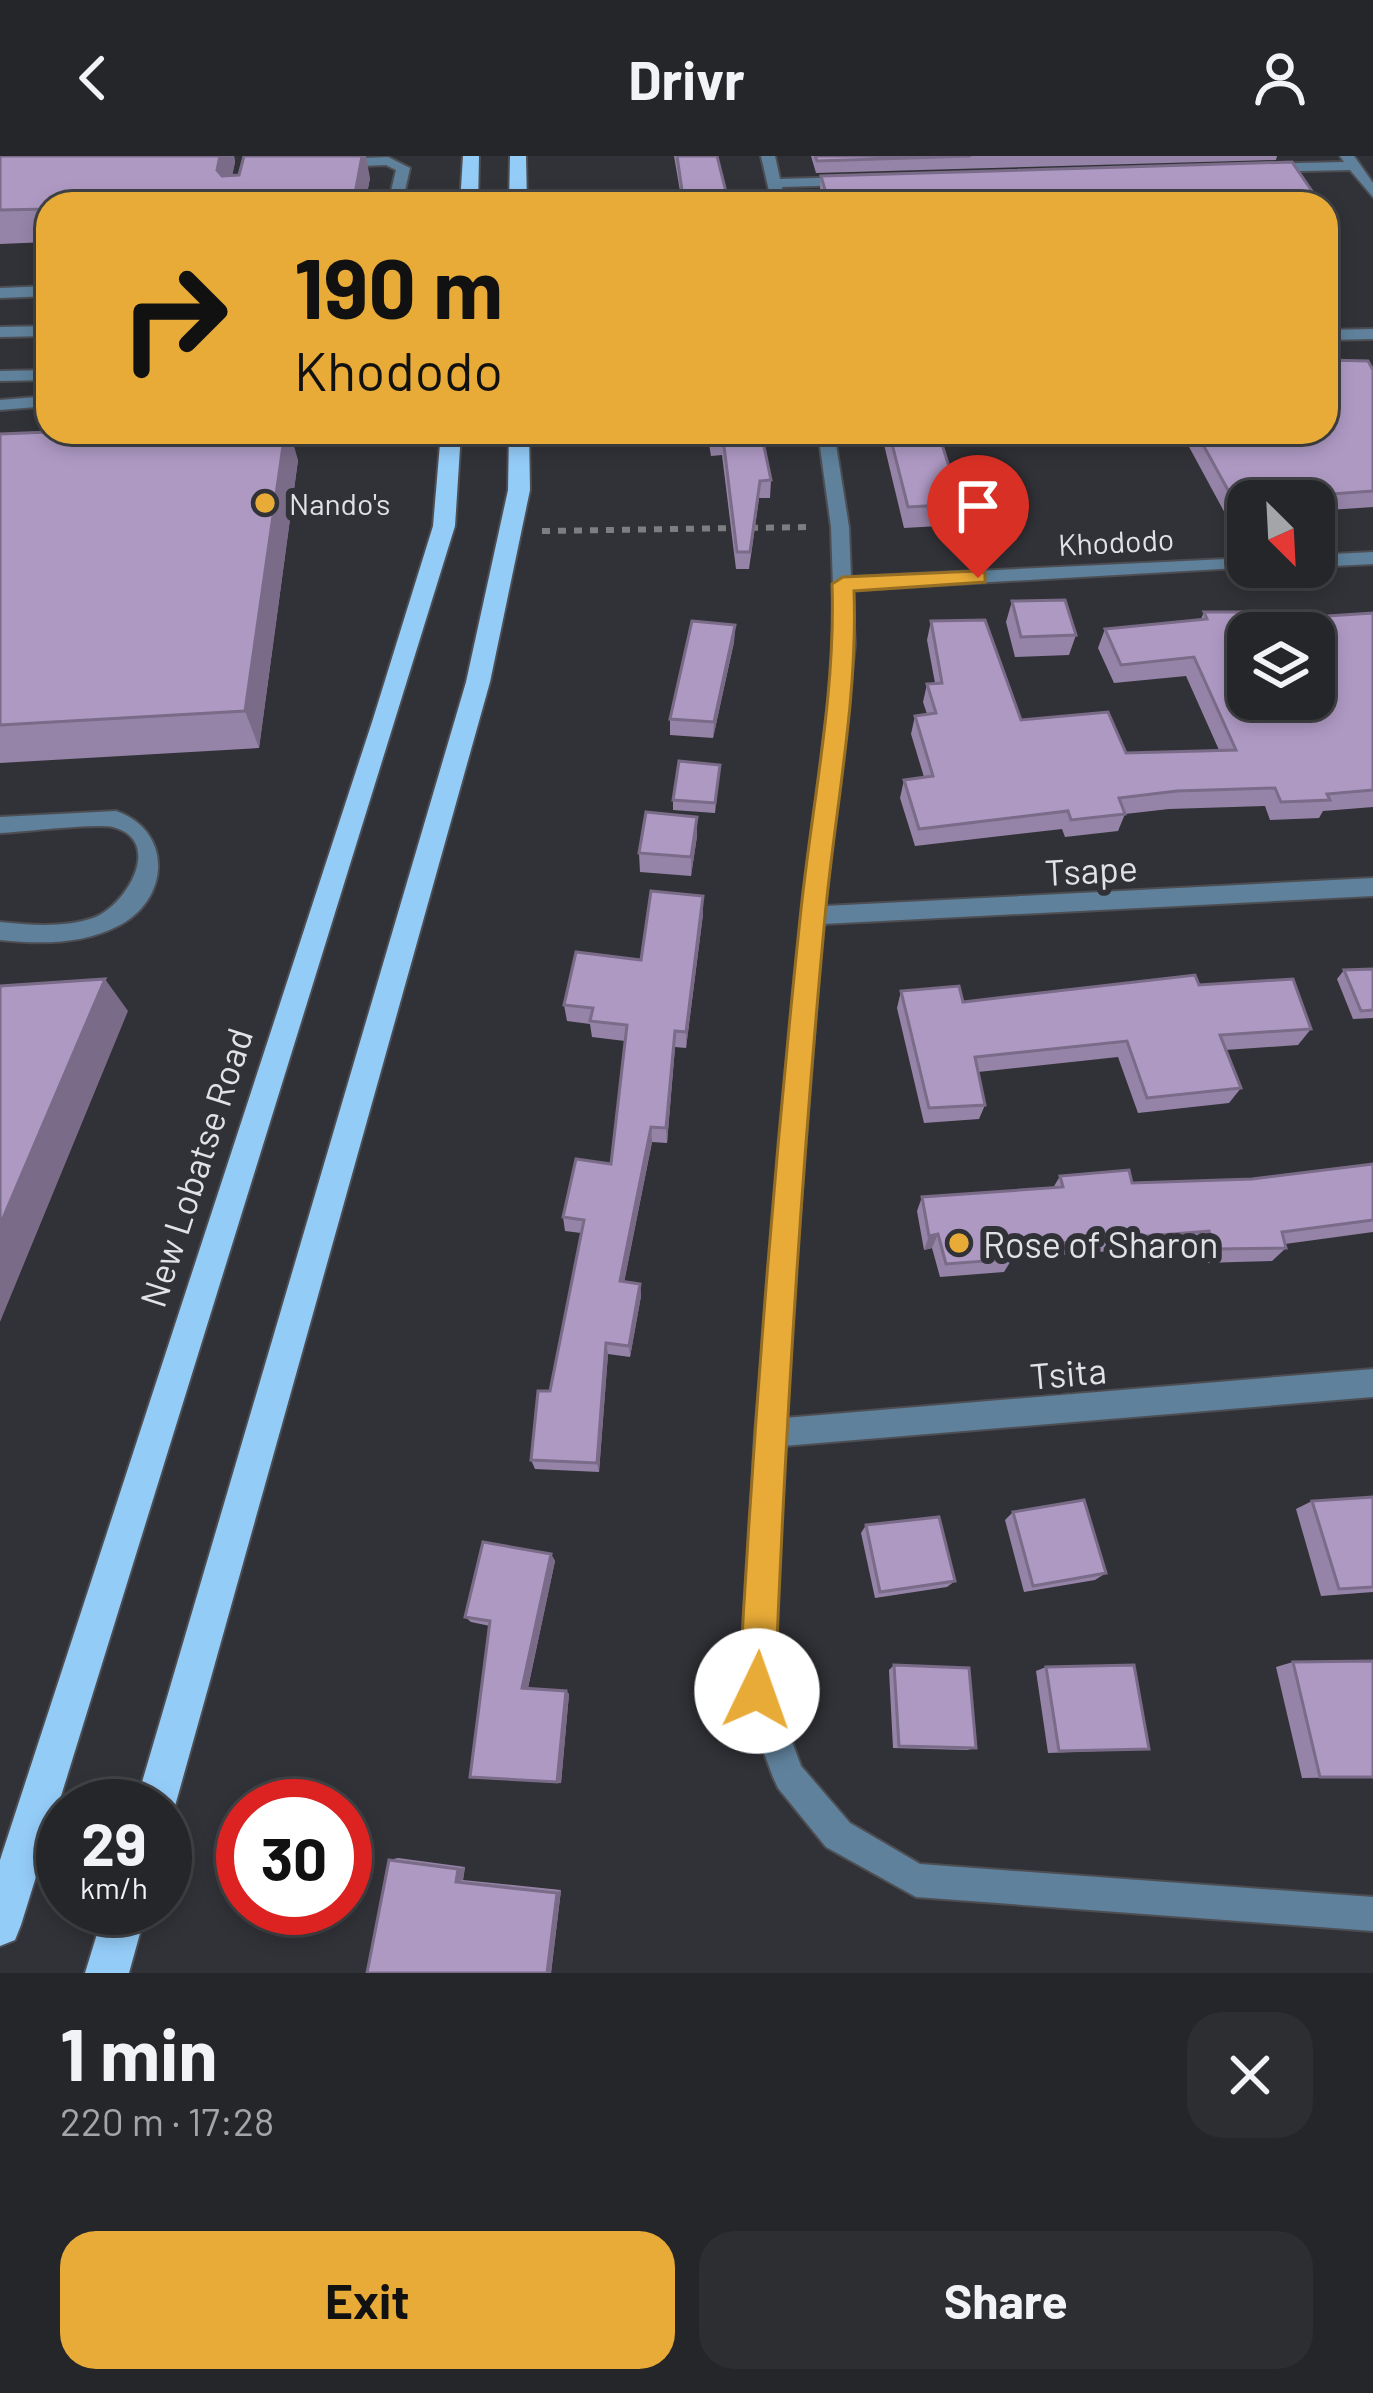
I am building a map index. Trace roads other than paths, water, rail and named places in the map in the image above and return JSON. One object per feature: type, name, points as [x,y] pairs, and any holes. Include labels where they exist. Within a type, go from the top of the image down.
[{"type":"main road","points":[[452,156],[468,192]]},
{"type":"main road","points":[[469,192],[471,156]]},
{"type":"main road","points":[[518,156],[518,192]]},
{"type":"main road","name":"New Lobatse Road","points":[[0,1925],[386,719],[444,526],[450,444]]},
{"type":"main road","points":[[163,1779],[478,682],[519,490],[519,444]]},
{"type":"main road","points":[[107,1973],[118,1935]]},
{"type":"street","points":[[768,156],[777,192]]},
{"type":"street","points":[[1238,169],[1350,161],[1373,193]]},
{"type":"street","points":[[317,164],[395,163],[403,168],[398,192]]},
{"type":"street","points":[[775,183],[867,180]]},
{"type":"street","points":[[0,293],[36,292]]},
{"type":"street","points":[[0,332],[36,331]]},
{"type":"street","points":[[1338,335],[1373,334]]},
{"type":"street","points":[[0,376],[36,375]]},
{"type":"street","points":[[0,405],[36,402]]},
{"type":"street","points":[[0,416],[36,414]]},
{"type":"street","points":[[828,444],[840,527],[845,645],[813,916],[769,1433],[757,1691],[789,1777],[838,1835],[916,1880],[1373,1914]]},
{"type":"street","points":[[1335,560],[1373,558]]},
{"type":"street","name":"Khododo","points":[[843,584],[1227,565]]},
{"type":"street","points":[[0,825],[116,819],[139,833],[149,852],[140,893],[103,925],[39,935],[0,932]]},
{"type":"street","name":"Tsape","points":[[813,916],[1373,887]]},
{"type":"street","name":"Tsita","points":[[769,1433],[1373,1383]]},
{"type":"place","name":"Nando's","points":[[265,503]]},
{"type":"place","name":"Rose of Sharon","points":[[959,1243]]}]
